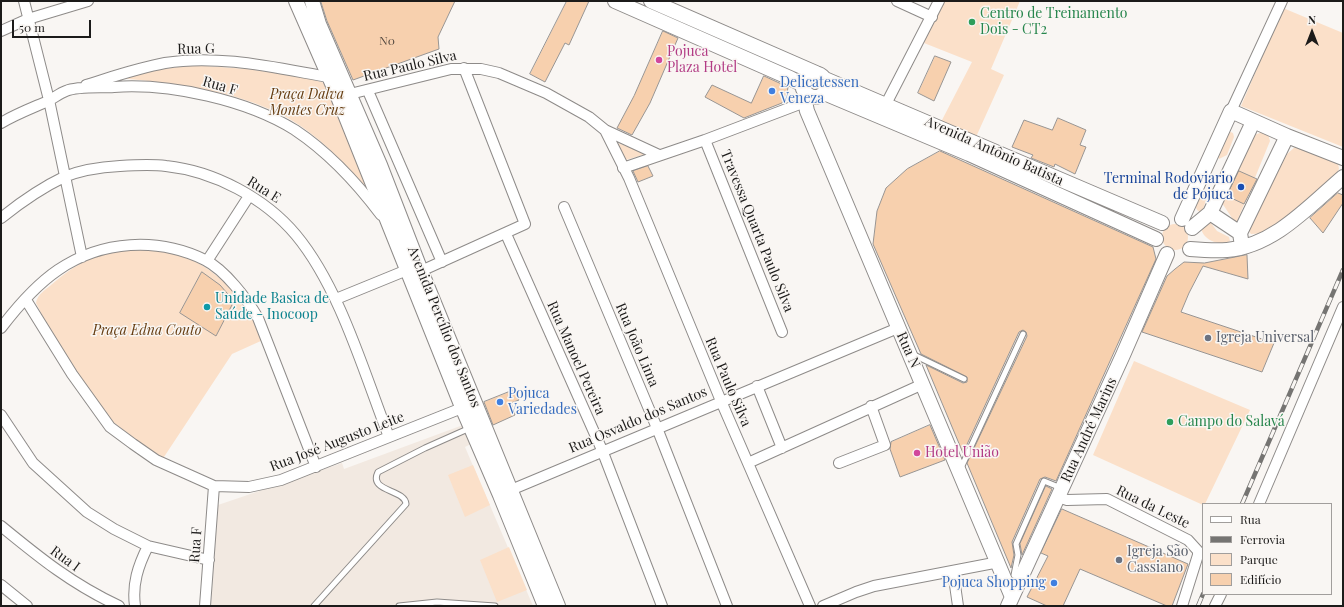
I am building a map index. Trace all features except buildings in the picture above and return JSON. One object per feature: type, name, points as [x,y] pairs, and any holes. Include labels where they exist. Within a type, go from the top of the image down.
[{"type":"street","points":[[24,1],[66,177],[82,257]]},
{"type":"street","points":[[1,31],[28,19],[88,1]]},
{"type":"street","name":"Avenida Percílio dos Santos","points":[[312,1],[319,24],[331,47],[334,79],[350,94],[397,228],[407,270],[468,405],[544,589],[558,606]]},
{"type":"street","points":[[616,1],[790,78],[805,94],[817,97],[824,93],[827,86],[820,76],[805,78],[805,94]]},
{"type":"street","name":"Avenida Antônio Batista","points":[[651,1],[886,104],[936,133],[1156,239]]},
{"type":"street","points":[[896,1],[932,17]]},
{"type":"street","points":[[886,104],[939,1]]},
{"type":"street","points":[[1190,249],[1194,239],[1187,224],[1205,169],[1282,1]]},
{"type":"street","name":"Avenida Percílio dos Santos","points":[[300,2],[318,52],[334,79],[397,228],[421,271],[468,405],[471,428],[505,492]]},
{"type":"street","points":[[318,52],[331,47]]},
{"type":"street","name":"Rua G","points":[[67,90],[166,63],[203,61],[246,64],[334,79]]},
{"type":"street","points":[[421,271],[506,234],[525,224],[464,68]]},
{"type":"street","name":"Rua Paulo Silva","points":[[350,94],[368,91],[406,79],[464,68],[499,73],[568,104],[589,117],[605,130],[659,155]]},
{"type":"street","name":"Rua F","points":[[1,123],[67,90],[124,86],[162,88],[200,94],[231,103],[266,116],[294,130],[334,162],[397,228]]},
{"type":"street","points":[[368,91],[442,262]]},
{"type":"street","name":"Avenida Antônio Batista","points":[[824,93],[936,133],[1162,223]]},
{"type":"street","points":[[623,168],[705,140],[805,94]]},
{"type":"street","name":"Rua N","points":[[805,94],[807,111],[959,472],[1010,569],[1010,601]]},
{"type":"street","points":[[1231,111],[1253,122],[1343,158]]},
{"type":"street","points":[[1253,122],[1210,212],[1187,224],[1171,218],[1162,223],[1156,233],[1156,239],[1161,250],[1167,254],[1179,255],[1190,249],[1214,251],[1229,250],[1241,240],[1287,136]]},
{"type":"street","name":"Rua Paulo Silva","points":[[605,130],[629,178],[721,401],[810,606]]},
{"type":"street","name":"Travessa Quarta Paulo Silva","points":[[705,140],[782,332]]},
{"type":"street","name":"Rua E","points":[[1,218],[30,195],[66,177],[103,167],[165,166],[196,172],[230,185],[250,196],[279,216],[297,236],[336,298],[389,437]]},
{"type":"street","points":[[1205,169],[1226,178]]},
{"type":"street","points":[[1210,212],[1241,240],[1270,237],[1294,219],[1343,177]]},
{"type":"street","points":[[207,261],[250,196]]},
{"type":"street","name":"Rua João Lima","points":[[564,207],[657,428],[727,606]]},
{"type":"street","name":"Rua Manoel Pereira","points":[[506,234],[602,450],[662,606]]},
{"type":"street","points":[[1,328],[26,300],[58,270],[82,257],[115,246],[143,244],[166,246],[207,261],[235,285],[249,302],[258,318],[316,467]]},
{"type":"street","name":"Rua André Marins","points":[[1010,601],[1010,569],[1060,493],[1167,254]]},
{"type":"street","points":[[336,298],[407,270]]},
{"type":"street","name":"Rua José Augusto Leite","points":[[26,300],[72,374],[110,427],[156,460],[214,486],[249,487],[281,480],[468,405]]},
{"type":"street","points":[[1259,503],[1343,307]]},
{"type":"street","name":"Rua Osvaldo dos Santos","points":[[505,492],[602,450],[898,328]]},
{"type":"street","points":[[748,463],[871,406],[923,384]]},
{"type":"street","points":[[758,386],[782,448]]},
{"type":"street","points":[[839,463],[885,445],[871,406]]},
{"type":"street","points":[[1,415],[33,463],[66,495],[87,512],[114,529],[148,546],[209,560]]},
{"type":"street","name":"Rua F","points":[[205,606],[214,486]]},
{"type":"street","name":"Rua da Leste","points":[[1060,493],[1067,500],[1107,499],[1188,540],[1198,551],[1198,555],[1182,606]]},
{"type":"street","name":"Rua I","points":[[1,526],[69,580],[93,594],[119,606]]},
{"type":"street","points":[[135,606],[133,593],[137,573],[148,546]]},
{"type":"street","points":[[823,606],[874,586],[953,572],[1010,569]]},
{"type":"street","points":[[953,572],[958,606]]},
{"type":"street","points":[[1,585],[27,606]]},
{"type":"street","name":"Avenida Percílio dos Santos","points":[[544,589],[545,606]]},
{"type":"street","points":[[1216,606],[1221,595]]},
{"type":"lane","points":[[959,472],[1023,334]]},
{"type":"lane","points":[[909,353],[964,379]]},
{"type":"lane","points":[[314,606],[406,504],[403,498],[382,487],[378,483],[376,476],[378,472],[424,448],[471,428]]},
{"type":"lane","points":[[1010,569],[1018,555],[1016,544],[1044,481],[1060,493]]},
{"type":"lane","points":[[399,606],[437,602],[495,606]]},
{"type":"shaded area","points":[[463,425],[471,444],[465,447],[533,606],[211,606],[218,505],[342,463],[344,469]]},
{"type":"green space","name":"Centro de Treinamento Dois - CT2","points":[[943,1],[1020,1],[991,69],[1004,75],[976,137],[941,122],[972,62],[924,43]]},
{"type":"green space","points":[[1283,8],[1343,33],[1343,147],[1241,106]]},
{"type":"green space","name":"Praça Dalva Montes Cruz","points":[[192,65],[247,69],[298,76],[325,83],[371,192],[341,160],[320,141],[296,123],[265,107],[225,94],[184,86],[121,78],[150,71]]},
{"type":"green space","points":[[1228,131],[1233,133],[1234,137],[1227,155],[1219,159],[1216,154]]},
{"type":"green space","points":[[1263,132],[1268,134],[1270,141],[1236,224],[1220,200],[1254,135]]},
{"type":"green space","points":[[617,143],[649,153],[626,160]]},
{"type":"green space","points":[[1295,147],[1338,163],[1339,169],[1318,192],[1285,218],[1264,231],[1251,234],[1248,230],[1287,154]]},
{"type":"green space","points":[[1201,193],[1207,196],[1203,210],[1200,212],[1197,210],[1195,205]]},
{"type":"green space","points":[[1211,223],[1217,231],[1229,237],[1230,241],[1221,243],[1207,238],[1201,225]]},
{"type":"green space","points":[[1175,224],[1184,228],[1188,237],[1184,246],[1175,250],[1166,246],[1162,237],[1166,228]]},
{"type":"green space","name":"Praça Edna Couto","points":[[139,247],[171,250],[210,271],[232,290],[241,301],[250,313],[263,340],[232,354],[162,460],[103,414],[55,341],[36,303],[44,291],[62,276],[82,263],[92,258],[112,252]]},
{"type":"green space","points":[[1134,361],[1250,410],[1205,503],[1202,503],[1202,505],[1093,455]]},
{"type":"green space","points":[[473,465],[490,505],[465,517],[448,475]]},
{"type":"green space","points":[[509,547],[527,590],[497,602],[480,560]]},
{"type":"railway","points":[[1242,503],[1343,270]]},
{"type":"railway","points":[[1198,606],[1203,595]]},
{"type":"place","name":"Centro de Treinamento Dois - CT2","points":[[972,22]]},
{"type":"place","name":"Pojuca Plaza Hotel","points":[[659,60]]},
{"type":"place","name":"Delicatessen Veneza","points":[[772,91]]},
{"type":"place","name":"Terminal Rodoviario de Pojuca","points":[[1241,187]]},
{"type":"place","name":"Unidade Basica de Saúde - Inocoop","points":[[207,307]]},
{"type":"place","name":"Igreja Universal","points":[[1208,338]]},
{"type":"place","name":"Pojuca Variedades","points":[[500,402]]},
{"type":"place","name":"Campo do Salavá","points":[[1170,422]]},
{"type":"place","name":"Hotel União","points":[[917,453]]},
{"type":"place","name":"Igreja São Cassiano","points":[[1119,560]]},
{"type":"place","name":"Pojuca Shopping","points":[[1054,583]]}]
